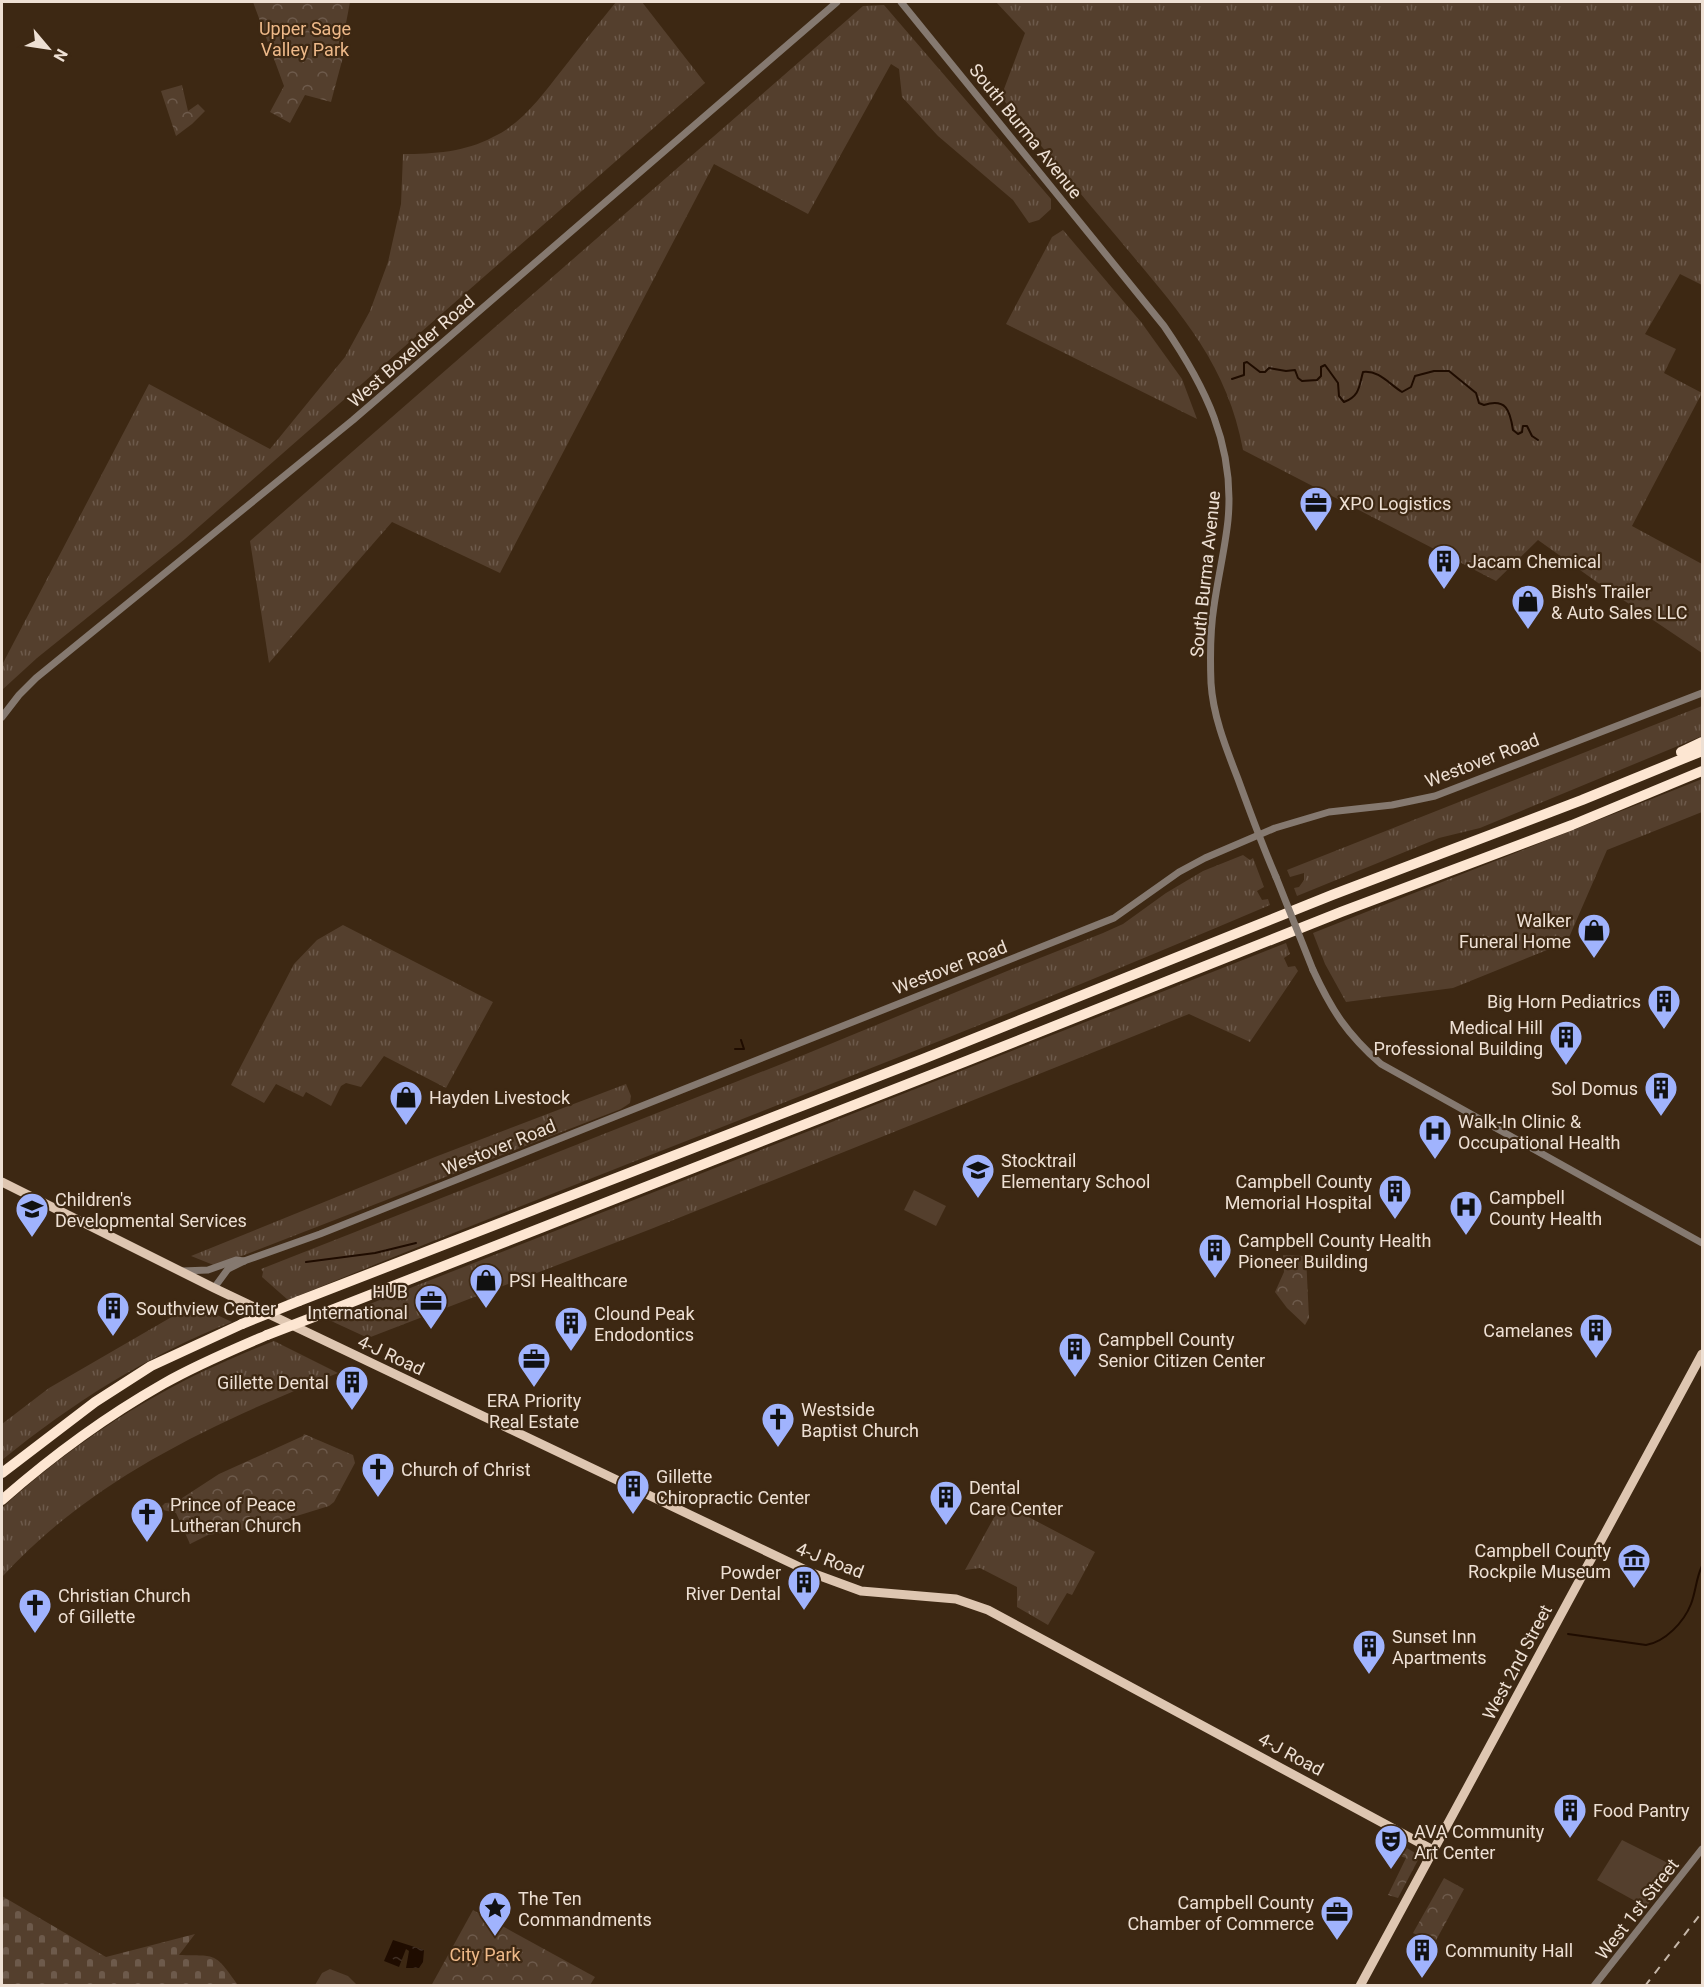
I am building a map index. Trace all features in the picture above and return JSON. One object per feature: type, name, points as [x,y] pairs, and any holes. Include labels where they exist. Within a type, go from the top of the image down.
[{"type":"highway","points":[[1582,800],[1702,742]]},
{"type":"highway","points":[[2,1473],[94,1402],[151,1366],[242,1324],[924,1059],[1332,894],[1582,800],[1702,751]]},
{"type":"highway","points":[[2,1500],[76,1440],[120,1410],[164,1383],[267,1335],[1341,912],[1572,825],[1702,771]]},
{"type":"main road","name":"4-J Road","points":[[2,1182],[214,1288],[826,1579],[861,1591],[956,1599],[988,1610],[1433,1850]]},
{"type":"main road","name":"West 2nd Street","points":[[1360,1986],[1702,1354]]},
{"type":"street","name":"West Boxelder Road","points":[[2,717],[36,678],[150,588],[353,420],[837,2]]},
{"type":"street","name":"South Burma Avenue","points":[[901,2],[1164,326],[1188,362],[1209,401],[1225,452],[1229,488],[1227,527],[1213,608],[1210,647],[1213,698],[1226,747],[1259,835],[1329,1005],[1363,1048],[1381,1064],[1702,1243]]},
{"type":"street","name":"Westover Road","points":[[214,1288],[228,1269],[244,1262],[320,1234],[1114,918],[1179,872],[1259,835],[1329,812],[1392,805],[1435,796],[1702,693]]},
{"type":"street","points":[[180,1271],[208,1270],[236,1260],[244,1262]]},
{"type":"street","name":"West 1st Street","points":[[1594,1986],[1702,1849]]},
{"type":"green space","name":"Upper Sage Valley Park","points":[[253,2],[350,2],[343,39],[343,57],[331,102],[305,95],[290,123],[270,112],[284,86]]},
{"type":"green space","points":[[616,2],[642,2],[705,83],[185,539],[37,658],[2,690],[2,665],[149,384],[270,449],[345,357],[370,311],[388,262],[401,204],[403,154],[438,153],[460,149],[493,137],[514,124],[539,98]]},
{"type":"green space","points":[[996,2],[1702,2],[1702,285],[1680,274],[1645,334],[1676,349],[1664,373],[1702,393],[1632,526],[1702,564],[1702,653],[1538,540],[1496,581],[1243,450],[1224,388],[1195,335],[1158,286],[1001,97],[1025,33]]},
{"type":"green space","points":[[884,5],[1051,199],[1051,209],[1039,220],[1029,223],[1013,200],[938,136],[902,97],[899,69],[891,64],[808,214],[714,164],[500,573],[392,522],[269,663],[250,541],[863,6]]},
{"type":"green space","points":[[182,85],[188,111],[198,104],[205,111],[176,136],[161,91]]},
{"type":"green space","points":[[1063,230],[1141,322],[1182,379],[1197,419],[1006,324],[1052,237]]},
{"type":"green space","points":[[1702,706],[1702,736],[1480,828],[1439,838],[1297,896],[1294,888],[1299,887],[1304,880],[1304,873],[1290,877],[1287,870]]},
{"type":"green space","points":[[1702,779],[1702,812],[1607,850],[1567,942],[1453,988],[1346,1002],[1325,964],[1313,933]]},
{"type":"green space","points":[[1243,855],[1250,860],[1253,858],[1264,887],[1257,891],[1262,900],[1268,899],[1270,905],[1025,1007],[288,1300],[262,1277],[261,1269],[789,1061],[1103,933],[1123,924],[1166,893],[1203,871]]},
{"type":"green space","points":[[343,925],[493,1002],[446,1088],[384,1056],[361,1087],[346,1083],[341,1086],[331,1106],[306,1092],[303,1097],[276,1084],[264,1103],[231,1085],[294,964],[317,940]]},
{"type":"green space","points":[[1286,943],[1290,954],[1284,958],[1288,967],[1295,966],[1298,971],[1250,1042],[1189,1014],[651,1229],[368,1338],[329,1320]]},
{"type":"green space","points":[[626,1084],[631,1096],[630,1103],[621,1109],[216,1266],[191,1256],[435,1157]]},
{"type":"green space","points":[[914,1190],[946,1206],[936,1226],[904,1210]]},
{"type":"green space","points":[[1283,1255],[1306,1256],[1309,1318],[1305,1325],[1287,1308],[1275,1292],[1284,1272]]},
{"type":"green space","points":[[194,1304],[232,1322],[170,1349],[112,1382],[56,1419],[2,1460],[2,1424],[49,1388]]},
{"type":"green space","points":[[274,1341],[338,1373],[247,1412],[158,1456],[75,1510],[37,1542],[2,1577],[2,1508],[26,1487],[76,1447],[130,1411],[187,1380]]},
{"type":"green space","points":[[304,1434],[353,1455],[355,1463],[334,1502],[329,1506],[261,1527],[208,1535],[190,1544],[176,1513],[159,1509],[165,1503],[176,1502],[219,1474]]},
{"type":"green space","points":[[1002,1503],[1095,1552],[1072,1595],[1067,1593],[1048,1625],[1017,1607],[1017,1587],[980,1568],[965,1570]]},
{"type":"green space","points":[[1622,1840],[1672,1865],[1674,1872],[1646,1907],[1597,1880]]},
{"type":"green space","points":[[1405,1847],[1417,1854],[1418,1860],[1398,1898],[1388,1895],[1406,1858],[1400,1856]]},
{"type":"green space","points":[[1444,1878],[1464,1889],[1434,1944],[1413,1933]]},
{"type":"green space","points":[[2,1896],[106,1957],[195,1934],[179,1955],[201,1955],[214,1958],[238,1985],[2,1985]]},
{"type":"green space","name":"City Park","points":[[473,1910],[595,1977],[590,1985],[431,1986]]},
{"type":"green space","points":[[330,1969],[348,1976],[357,1985],[315,1985],[322,1973]]},
{"type":"water","points":[[393,1940],[424,1950],[423,1962],[419,1968],[406,1968],[409,1951],[406,1949],[399,1967],[384,1961]]},
{"type":"waterway","points":[[1232,379],[1244,375],[1244,363],[1247,362],[1260,372],[1265,372],[1269,368],[1295,370],[1302,381],[1317,380],[1321,376],[1321,367],[1325,365],[1338,383],[1339,396],[1344,402],[1356,394],[1363,372],[1379,375],[1402,392],[1411,387],[1415,376],[1434,371],[1449,371],[1476,393],[1479,403],[1484,405],[1497,403],[1506,407],[1513,430],[1518,434],[1522,432],[1523,426],[1527,426],[1532,436],[1538,440]]},
{"type":"waterway","points":[[735,1049],[744,1049],[741,1040]]},
{"type":"waterway","points":[[306,1262],[375,1253],[416,1243]]},
{"type":"waterway","points":[[1568,1634],[1646,1645],[1660,1640],[1679,1624],[1688,1611],[1702,1566]]},
{"type":"waterway","points":[[1536,1620],[1544,1609],[1548,1612]]},
{"type":"railway","points":[[1645,1986],[1702,1912]]},
{"type":"place","name":"XPO Logistics","points":[[1316,532]]},
{"type":"place","name":"Jacam Chemical","points":[[1444,590]]},
{"type":"place","name":"Bish's Trailer & Auto Sales LLC","points":[[1528,630]]},
{"type":"place","name":"Walker Funeral Home","points":[[1594,959]]},
{"type":"place","name":"Big Horn Pediatrics","points":[[1664,1030]]},
{"type":"place","name":"Medical Hill Professional Building","points":[[1566,1066]]},
{"type":"place","name":"Sol Domus","points":[[1661,1117]]},
{"type":"place","name":"Hayden Livestock","points":[[406,1126]]},
{"type":"place","name":"Walk-In Clinic & Occupational Health","points":[[1435,1160]]},
{"type":"place","name":"Stocktrail Elementary School","points":[[978,1199]]},
{"type":"place","name":"Campbell County Memorial Hospital","points":[[1395,1220]]},
{"type":"place","name":"Campbell County Health","points":[[1466,1236]]},
{"type":"place","name":"Children's Developmental Services","points":[[32,1238]]},
{"type":"place","name":"Campbell County Health Pioneer Building","points":[[1215,1279]]},
{"type":"place","name":"PSI Healthcare","points":[[486,1309]]},
{"type":"place","name":"HUB International","points":[[431,1330]]},
{"type":"place","name":"Southview Center","points":[[113,1337]]},
{"type":"place","name":"Clound Peak Endodontics","points":[[571,1352]]},
{"type":"place","name":"Camelanes","points":[[1596,1359]]},
{"type":"place","name":"Campbell County Senior Citizen Center","points":[[1075,1378]]},
{"type":"place","name":"ERA Priority Real Estate","points":[[534,1388]]},
{"type":"place","name":"Gillette Dental","points":[[352,1411]]},
{"type":"place","name":"Westside Baptist Church","points":[[778,1448]]},
{"type":"place","name":"Church of Christ","points":[[378,1498]]},
{"type":"place","name":"Gillette Chiropractic Center","points":[[633,1515]]},
{"type":"place","name":"Dental Care Center","points":[[946,1526]]},
{"type":"place","name":"Prince of Peace Lutheran Church","points":[[147,1543]]},
{"type":"place","name":"Campbell County Rockpile Museum","points":[[1634,1589]]},
{"type":"place","name":"Powder River Dental","points":[[804,1611]]},
{"type":"place","name":"Christian Church of Gillette","points":[[35,1634]]},
{"type":"place","name":"Sunset Inn Apartments","points":[[1369,1675]]},
{"type":"place","name":"Food Pantry","points":[[1570,1839]]},
{"type":"place","name":"AVA Community Art Center","points":[[1391,1870]]},
{"type":"place","name":"The Ten Commandments","points":[[495,1937]]},
{"type":"place","name":"Campbell County Chamber of Commerce","points":[[1337,1941]]},
{"type":"place","name":"Community Hall","points":[[1422,1979]]}]
